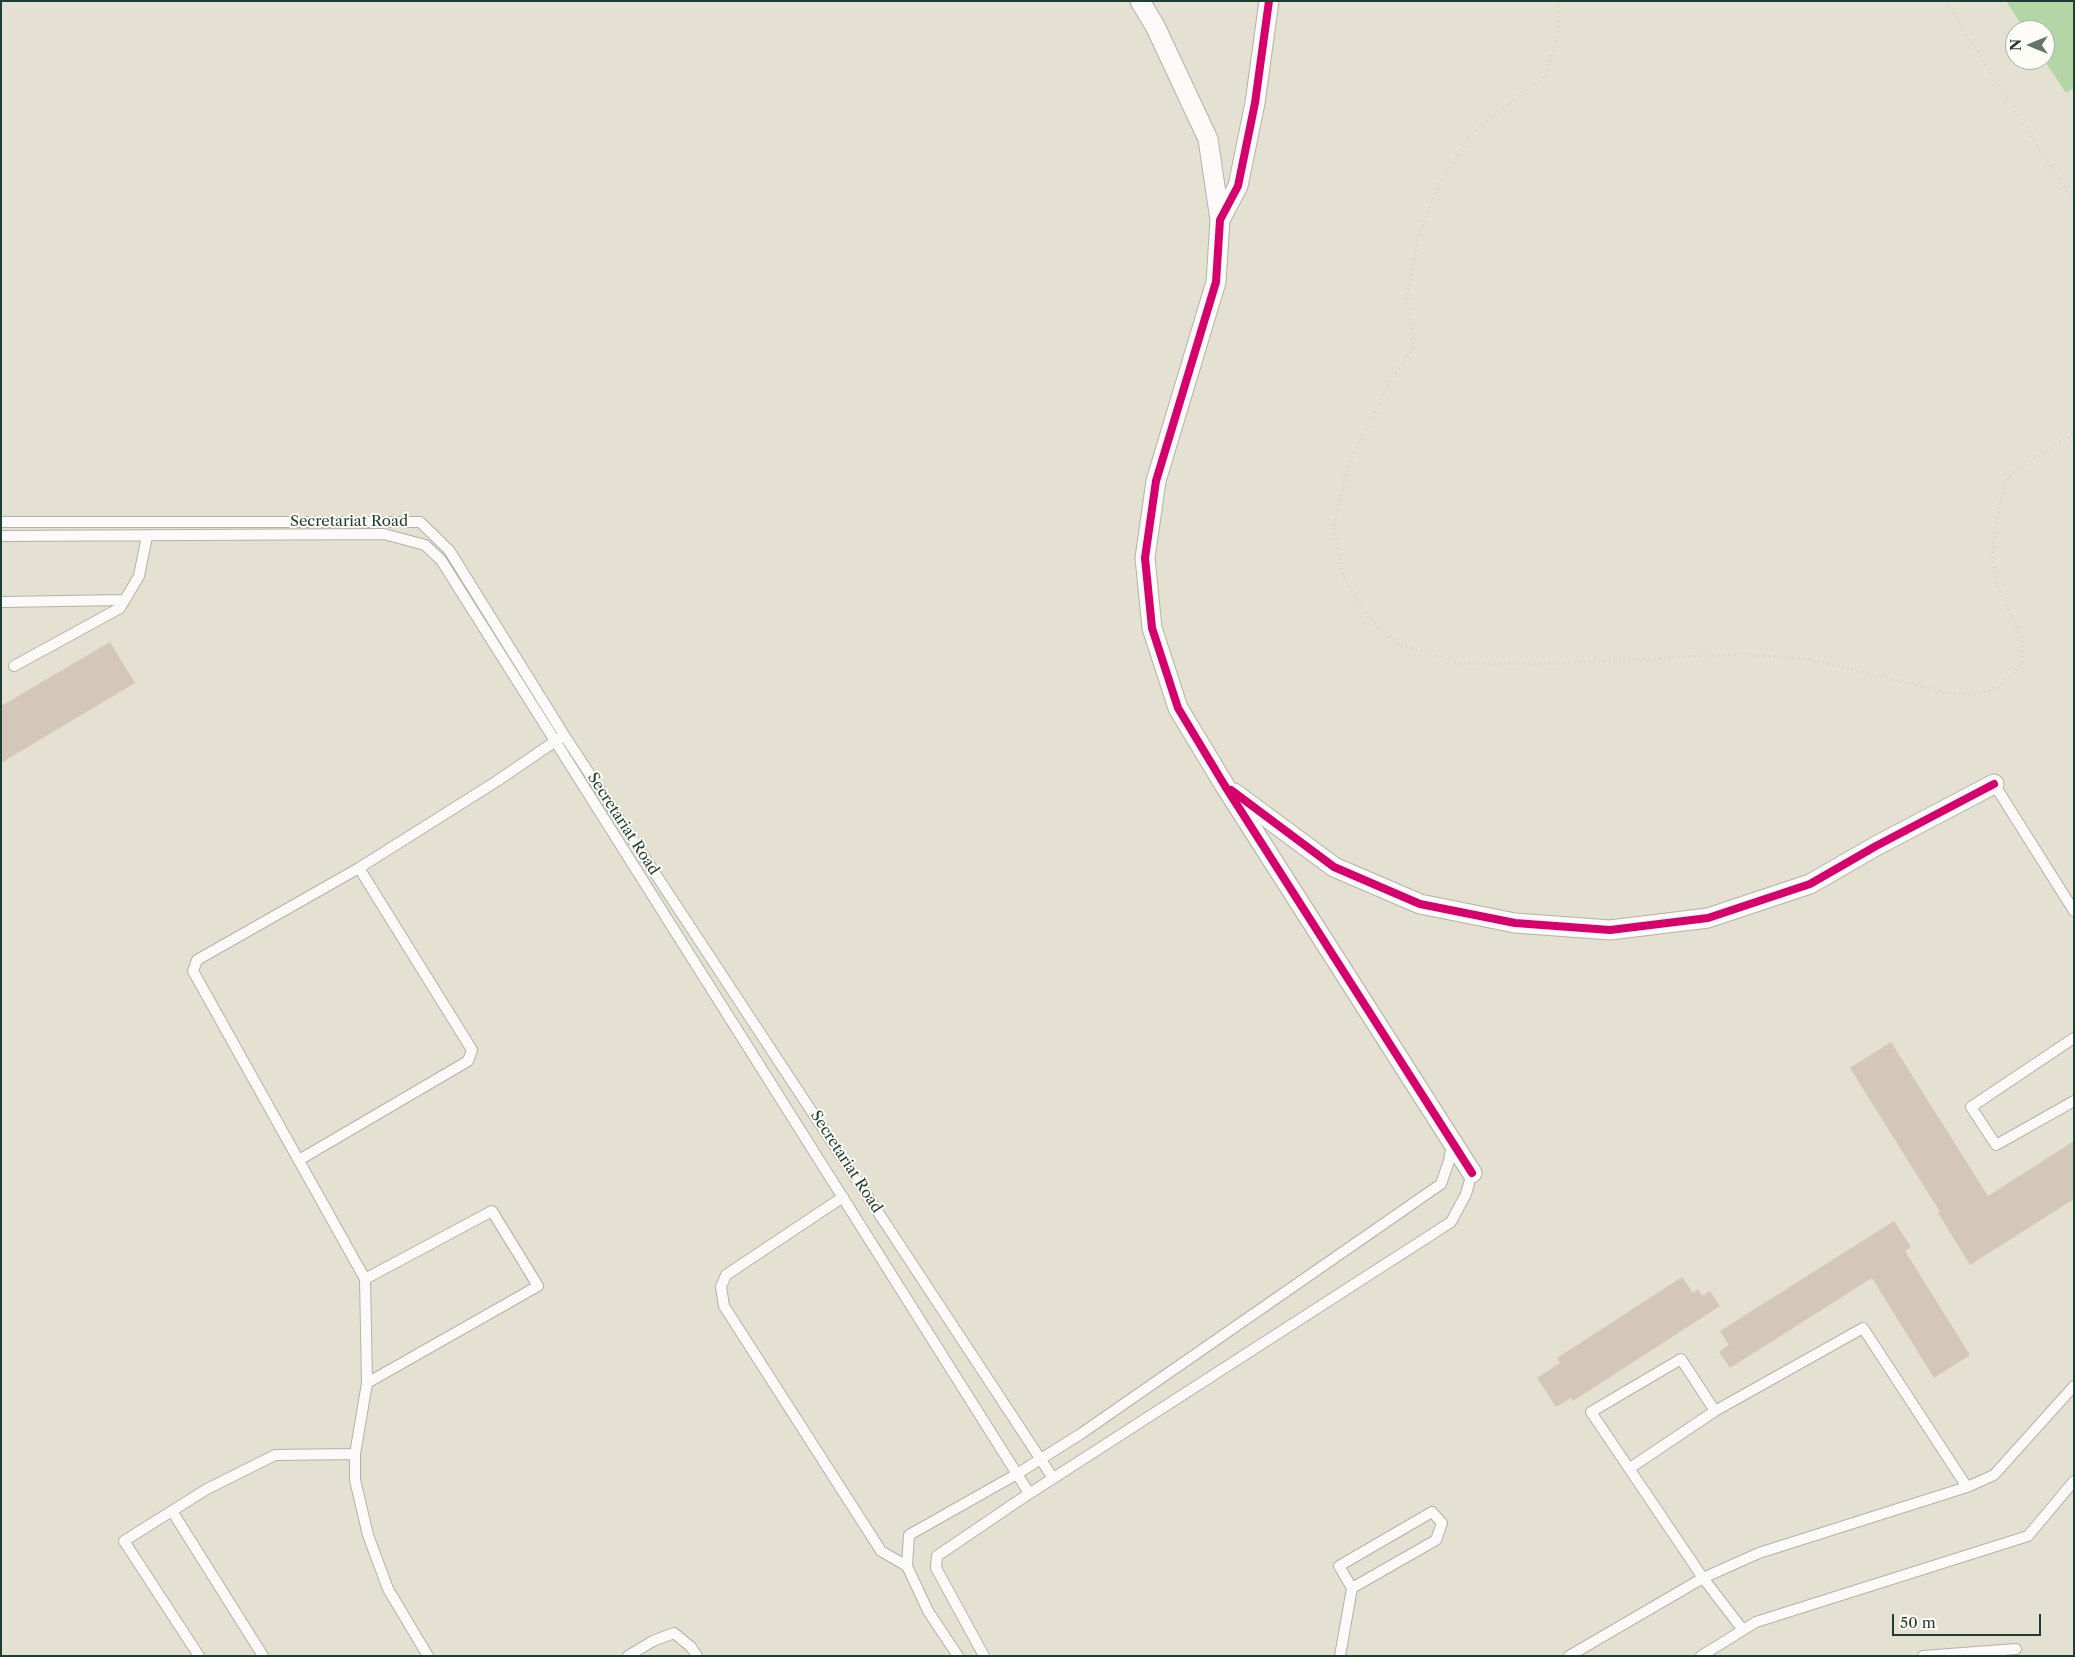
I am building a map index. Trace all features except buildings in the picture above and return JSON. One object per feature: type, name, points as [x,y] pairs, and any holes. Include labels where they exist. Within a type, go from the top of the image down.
[{"type":"street","points":[[1140,1],[1155,26],[1208,139],[1220,220],[1216,282],[1156,481],[1145,558],[1152,628],[1178,708],[1225,786],[1472,1173]]},
{"type":"street","points":[[1220,220],[1238,186],[1255,103],[1269,1]]},
{"type":"street","points":[[1225,786],[1334,867],[1420,904],[1516,923],[1610,930],[1708,918],[1810,884],[1876,846],[1994,784]]},
{"type":"lane","name":"Secretariat Road","points":[[1,522],[420,522],[449,550],[564,735],[1053,1478]]},
{"type":"lane","name":"Secretariat Road","points":[[1,536],[384,534],[425,545],[441,560],[1030,1493]]},
{"type":"lane","points":[[14,666],[120,608],[139,576],[147,536]]},
{"type":"lane","points":[[1,602],[125,600]]},
{"type":"lane","points":[[428,1656],[388,1589],[368,1535],[355,1480],[355,1454],[367,1382],[365,1279],[193,971],[197,960],[359,868],[497,781],[564,735]]},
{"type":"lane","points":[[1994,784],[2074,911]]},
{"type":"lane","points":[[299,1160],[468,1061],[472,1050],[359,868]]},
{"type":"lane","points":[[2074,1038],[1971,1107],[1996,1145],[2074,1101]]},
{"type":"lane","points":[[958,1656],[928,1611],[907,1566],[909,1535],[1017,1474],[1082,1433],[1441,1184],[1449,1161],[1452,1140]]},
{"type":"lane","points":[[984,1656],[936,1568],[937,1556],[1053,1478],[1451,1222],[1466,1194],[1472,1173]]},
{"type":"lane","points":[[843,1197],[726,1275],[721,1287],[724,1306],[882,1551],[907,1566]]},
{"type":"lane","points":[[365,1279],[492,1211],[538,1286],[367,1382]]},
{"type":"lane","points":[[1630,1468],[1715,1411],[1863,1328],[1968,1487]]},
{"type":"lane","points":[[1715,1411],[1681,1358],[1591,1412],[1703,1578],[1744,1630]]},
{"type":"lane","points":[[1569,1656],[1703,1578],[1759,1553],[1968,1487],[1994,1475],[2072,1392]]},
{"type":"lane","points":[[199,1656],[124,1541],[207,1489],[275,1455],[355,1454]]},
{"type":"lane","points":[[1701,1656],[1756,1622],[2028,1536],[2074,1481]]},
{"type":"lane","points":[[172,1511],[263,1656]]},
{"type":"lane","points":[[1340,1656],[1352,1588],[1339,1566],[1432,1512],[1442,1523],[1436,1540],[1352,1588]]},
{"type":"lane","points":[[628,1656],[653,1641],[674,1633],[692,1647],[697,1656]]},
{"type":"lane","points":[[1923,1656],[2016,1649]]},
{"type":"lane","points":[[1980,1656],[1998,1650]]},
{"type":"path","points":[[1558,1],[1558,35],[1546,75],[1473,132],[1440,182],[1419,234],[1407,296],[1414,348],[1393,376],[1346,471],[1334,528],[1343,575],[1369,618],[1398,644],[1459,663],[1563,663],[1744,654],[1812,660],[1952,694],[1978,694],[1999,687],[2022,663],[2022,639],[1996,585],[1992,556],[1999,506],[2008,476],[2074,434]]},
{"type":"path","points":[[1945,1],[2074,203]]},
{"type":"green space","points":[[2006,1],[2074,1],[2074,88],[2066,93],[2051,70],[2055,70],[2055,20],[2018,20]]},
{"type":"cycle path","points":[[1269,1],[1255,103],[1238,186],[1220,220],[1216,282],[1156,481],[1145,558],[1152,628],[1178,708],[1225,786],[1472,1173]]},
{"type":"cycle path","points":[[1231,790],[1334,867],[1420,904],[1515,923],[1610,930],[1708,918],[1810,884],[1876,846],[1994,784]]}]
